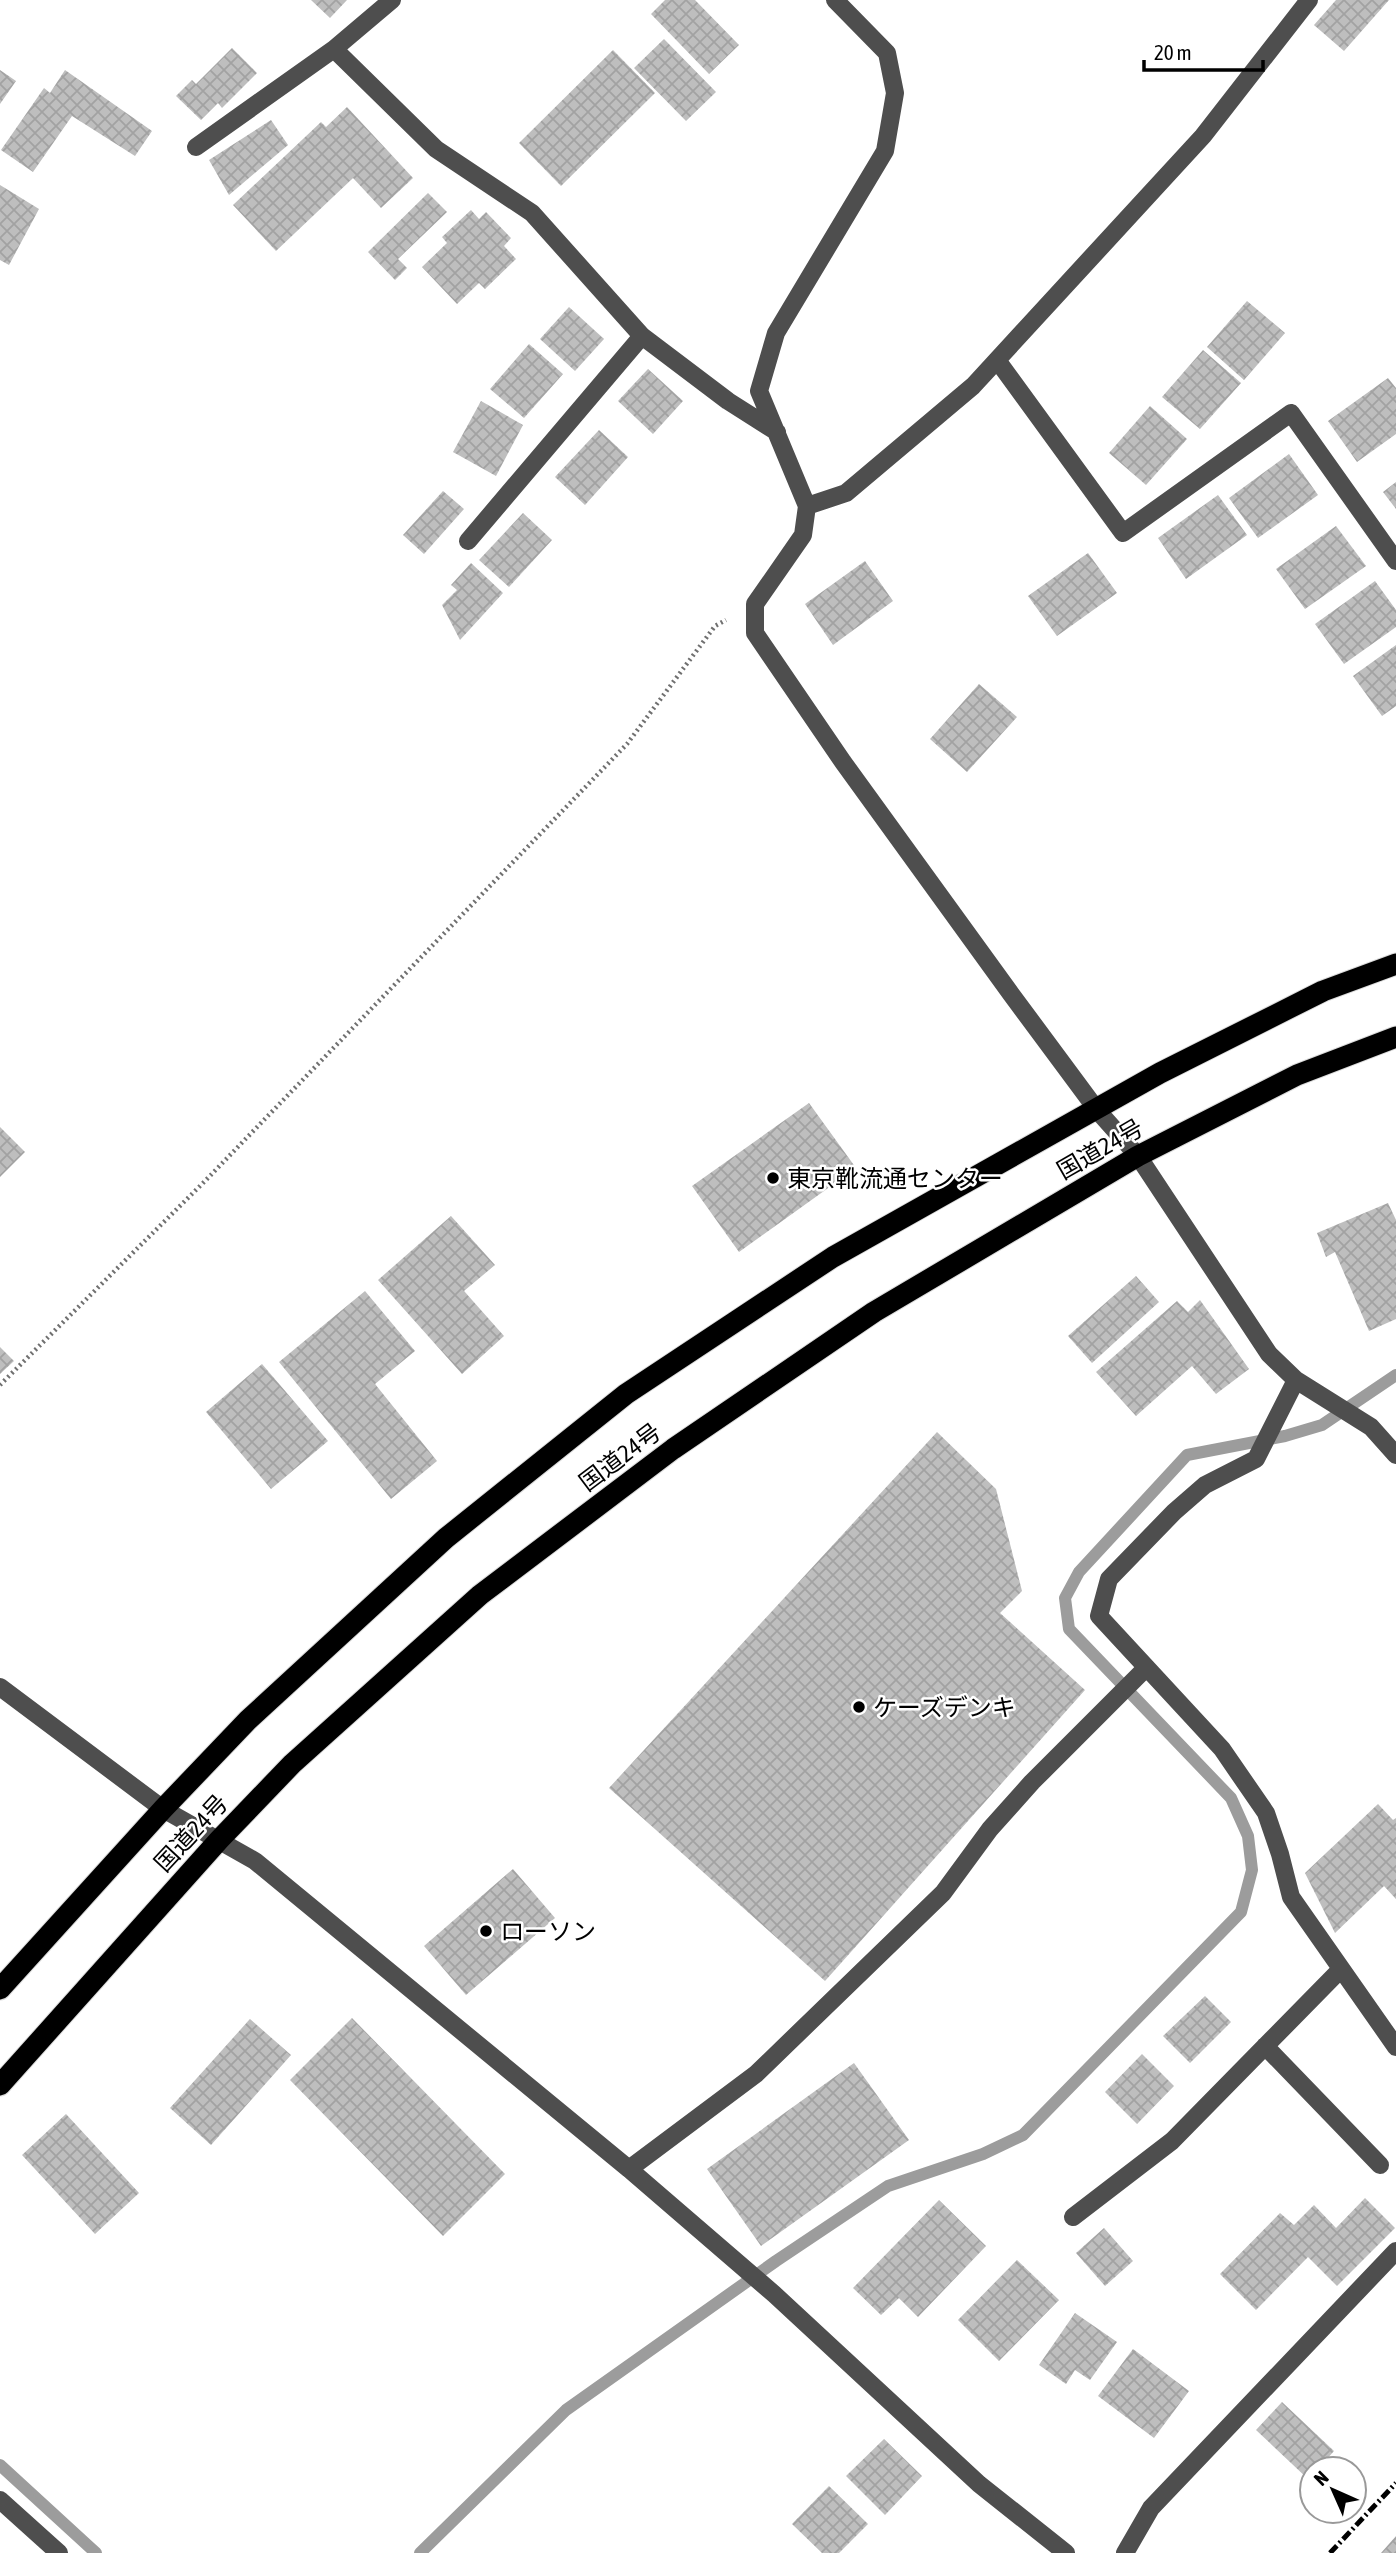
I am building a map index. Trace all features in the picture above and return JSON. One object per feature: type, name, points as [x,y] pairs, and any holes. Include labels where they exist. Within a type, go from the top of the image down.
[{"type":"highway","name":"国道24号","points":[[0,1989],[163,1809],[248,1720],[446,1538],[626,1394],[833,1257],[1160,1073],[1323,990],[1396,964]]},
{"type":"highway","name":"国道24号","points":[[0,2085],[219,1840],[292,1764],[480,1595],[673,1449],[874,1312],[1138,1156],[1297,1075],[1396,1037]]},
{"type":"street","points":[[196,146],[334,49],[392,0]]},
{"type":"street","points":[[835,0],[887,53],[895,93],[885,151],[776,332],[759,391],[807,506],[803,535],[755,604],[755,633],[843,762],[1097,1110],[1138,1156],[1269,1354],[1296,1380],[1371,1427],[1396,1455]]},
{"type":"street","points":[[807,506],[846,493],[973,386],[1203,135],[1309,0]]},
{"type":"street","points":[[334,49],[436,149],[532,213],[642,336],[728,401],[777,432]]},
{"type":"street","points":[[468,541],[642,336]]},
{"type":"street","points":[[997,360],[1123,533],[1292,413],[1396,561]]},
{"type":"street","points":[[1296,1380],[1256,1459],[1205,1485],[1174,1512],[1109,1579],[1099,1616],[1141,1674],[1222,1749],[1266,1813],[1291,1896],[1396,2047]]},
{"type":"street","points":[[629,2169],[756,2074],[943,1893],[990,1829],[1015,1801],[1141,1674]]},
{"type":"street","points":[[0,1687],[163,1809],[255,1861],[629,2169],[774,2294],[979,2484],[1065,2553]]},
{"type":"street","points":[[1073,2217],[1172,2141],[1341,1969]]},
{"type":"street","points":[[1265,2046],[1380,2165]]},
{"type":"street","points":[[1125,2553],[1152,2508],[1396,2251]]},
{"type":"street","points":[[0,2500],[60,2553]]},
{"type":"path","points":[[0,1385],[205,1181],[627,744],[715,626],[755,604]]},
{"type":"building","points":[[311,0],[347,0],[330,18]]},
{"type":"building","points":[[665,0],[695,0],[739,45],[709,74],[651,14]]},
{"type":"building","points":[[1336,0],[1389,0],[1344,51],[1314,25]]},
{"type":"building","points":[[664,39],[716,92],[686,121],[634,68]]},
{"type":"building","points":[[232,48],[257,73],[222,108],[218,103],[201,120],[176,96],[192,80],[196,84]]},
{"type":"building","points":[[613,50],[655,93],[561,186],[519,143]]},
{"type":"building","points":[[0,70],[16,81],[0,104]]},
{"type":"building","points":[[65,70],[152,131],[135,156],[72,116],[33,172],[1,150],[44,88],[50,93]]},
{"type":"building","points":[[347,107],[413,178],[381,208],[353,178],[276,251],[233,205],[321,122],[326,127]]},
{"type":"building","points":[[271,120],[288,145],[229,195],[209,160]]},
{"type":"building","points":[[0,185],[39,209],[9,265],[0,260]]},
{"type":"building","points":[[428,193],[447,212],[398,259],[407,268],[395,280],[368,252]]},
{"type":"building","points":[[471,210],[479,219],[486,212],[511,238],[504,246],[516,259],[485,289],[479,283],[457,304],[422,267],[447,243],[442,237]]},
{"type":"building","points":[[1247,301],[1285,333],[1244,380],[1207,347]]},
{"type":"building","points":[[569,307],[604,339],[575,371],[540,339]]},
{"type":"building","points":[[529,344],[563,374],[524,418],[490,389]]},
{"type":"building","points":[[1203,350],[1241,383],[1200,429],[1162,397]]},
{"type":"building","points":[[648,369],[683,401],[653,434],[618,401]]},
{"type":"building","points":[[1388,378],[1396,388],[1396,434],[1357,462],[1328,421]]},
{"type":"building","points":[[481,401],[523,425],[496,476],[453,452]]},
{"type":"building","points":[[1150,406],[1187,439],[1146,485],[1109,453]]},
{"type":"building","points":[[599,430],[628,457],[585,505],[555,477]]},
{"type":"building","points":[[1289,454],[1318,495],[1258,538],[1229,498]]},
{"type":"building","points":[[1396,482],[1396,509],[1383,492]]},
{"type":"building","points":[[443,491],[464,509],[424,554],[403,535]]},
{"type":"building","points":[[1218,495],[1247,535],[1186,579],[1158,538]]},
{"type":"building","points":[[523,513],[552,540],[509,587],[479,560]]},
{"type":"building","points":[[1336,526],[1366,566],[1305,609],[1276,569]]},
{"type":"building","points":[[1088,553],[1117,593],[1057,636],[1028,596]]},
{"type":"building","points":[[865,561],[893,601],[833,645],[805,604]]},
{"type":"building","points":[[471,563],[503,593],[460,640],[442,605],[457,590],[451,585]]},
{"type":"building","points":[[1375,581],[1396,610],[1396,627],[1344,664],[1315,624]]},
{"type":"building","points":[[1396,645],[1396,706],[1382,716],[1353,676]]},
{"type":"building","points":[[979,684],[1017,717],[967,772],[930,739]]},
{"type":"building","points":[[809,1103],[856,1168],[739,1252],[692,1186]]},
{"type":"building","points":[[0,1127],[25,1152],[0,1177]]},
{"type":"building","points":[[1388,1203],[1396,1220],[1396,1319],[1369,1331],[1335,1252],[1326,1257],[1317,1233]]},
{"type":"building","points":[[451,1216],[495,1265],[464,1291],[504,1336],[462,1374],[378,1280]]},
{"type":"building","points":[[1136,1276],[1159,1302],[1092,1363],[1068,1336]]},
{"type":"building","points":[[365,1291],[415,1351],[375,1384],[437,1461],[391,1499],[279,1362]]},
{"type":"building","points":[[1200,1300],[1249,1369],[1216,1394],[1192,1366],[1136,1416],[1096,1372],[1177,1301],[1188,1312]]},
{"type":"building","points":[[0,1347],[14,1361],[0,1374]]},
{"type":"building","points":[[262,1364],[328,1441],[271,1489],[206,1412]]},
{"type":"building","points":[[937,1432],[996,1489],[1022,1591],[1000,1613],[1085,1690],[825,1981],[609,1788]]},
{"type":"building","points":[[1378,1804],[1393,1820],[1396,1818],[1396,1899],[1384,1886],[1335,1933],[1305,1873]]},
{"type":"building","points":[[513,1869],[555,1918],[466,1995],[424,1946]]},
{"type":"building","points":[[1205,1996],[1231,2022],[1190,2063],[1163,2036]]},
{"type":"building","points":[[352,2018],[505,2174],[443,2236],[290,2080]]},
{"type":"building","points":[[250,2019],[291,2055],[211,2145],[170,2108]]},
{"type":"building","points":[[1142,2054],[1174,2086],[1137,2124],[1105,2092]]},
{"type":"building","points":[[854,2063],[909,2140],[761,2246],[707,2169]]},
{"type":"building","points":[[66,2114],[139,2193],[95,2234],[22,2155]]},
{"type":"building","points":[[1365,2198],[1395,2228],[1337,2286],[1308,2257],[1256,2310],[1220,2274],[1280,2213],[1294,2225],[1314,2205],[1336,2228]]},
{"type":"building","points":[[939,2200],[986,2246],[918,2317],[899,2298],[881,2315],[853,2288]]},
{"type":"building","points":[[1104,2228],[1133,2261],[1105,2286],[1076,2253]]},
{"type":"building","points":[[1017,2260],[1059,2300],[999,2361],[958,2320]]},
{"type":"building","points":[[1075,2313],[1117,2342],[1090,2380],[1075,2370],[1066,2384],[1039,2365]]},
{"type":"building","points":[[1133,2349],[1189,2391],[1154,2438],[1098,2396]]},
{"type":"building","points":[[1282,2402],[1334,2451],[1330,2455],[1298,2455],[1298,2470],[1256,2430]]},
{"type":"building","points":[[884,2439],[922,2476],[885,2515],[846,2476]]},
{"type":"building","points":[[829,2486],[868,2524],[839,2553],[822,2553],[792,2524]]},
{"type":"building","points":[[1396,2536],[1396,2553],[1381,2553]]},
{"type":"waterway","points":[[420,2553],[566,2410],[776,2261],[888,2186],[983,2154],[1023,2135],[1241,1912],[1252,1870],[1248,1836],[1231,1798],[1069,1629],[1065,1598],[1079,1572],[1187,1455],[1285,1436],[1322,1425],[1396,1375]]},
{"type":"waterway","points":[[0,2465],[96,2553]]},
{"type":"railway","points":[[1330,2553],[1396,2483]]},
{"type":"place","name":"東京靴流通センター","points":[[773,1178]]},
{"type":"place","name":"ケーズデンキ","points":[[859,1707]]},
{"type":"place","name":"ローソン","points":[[486,1931]]}]
